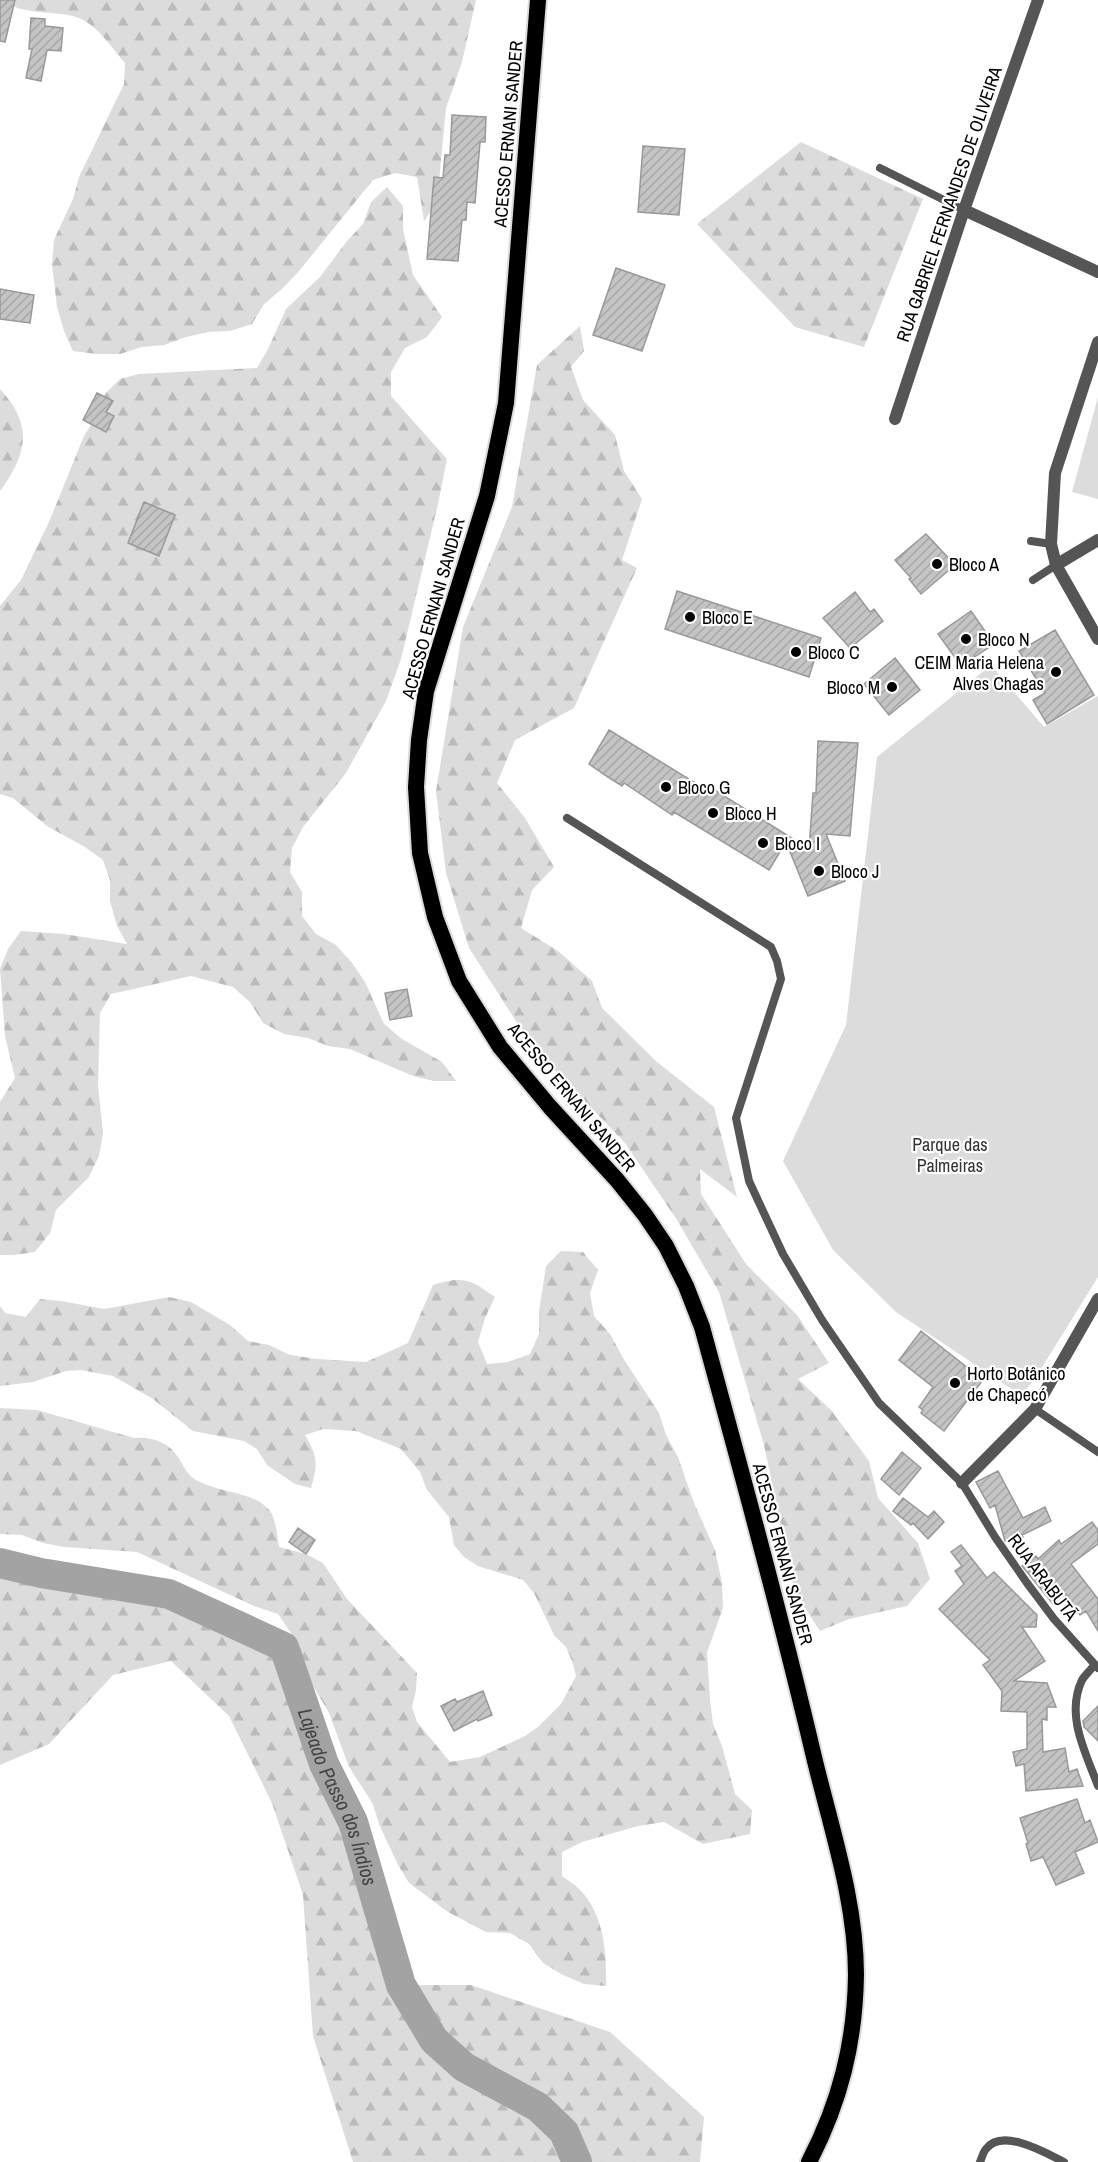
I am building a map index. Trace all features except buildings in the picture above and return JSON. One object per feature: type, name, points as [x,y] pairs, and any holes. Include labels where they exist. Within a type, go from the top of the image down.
[{"type":"highway","name":"ACESSO ERNANI SANDER","points":[[538,0],[506,403],[487,496],[426,691],[419,740],[416,787],[420,853],[435,917],[459,981],[500,1047],[645,1215],[666,1246],[686,1286],[702,1327],[778,1605],[848,1895],[855,1944],[855,1996],[852,2034],[846,2065],[839,2092],[809,2162]]},
{"type":"street","name":"RUA GABRIEL FERNANDES DE OLIVEIRA","points":[[895,419],[964,210],[1038,0]]},
{"type":"street","points":[[964,210],[1098,272]]},
{"type":"street","points":[[1098,342],[1055,473],[1051,544],[1056,565],[1098,639]]},
{"type":"street","points":[[1056,565],[1098,540]]},
{"type":"street","points":[[962,1483],[1035,1409],[1098,1299]]},
{"type":"lane","points":[[880,168],[964,210]]},
{"type":"lane","points":[[1031,541],[1051,544]]},
{"type":"lane","points":[[1033,580],[1056,565]]},
{"type":"lane","name":"RUA ARABUTÃ","points":[[567,819],[771,947],[781,979],[736,1118],[749,1181],[783,1254],[822,1320],[879,1403],[962,1483],[995,1537],[1054,1620],[1096,1667],[1083,1680],[1075,1717],[1078,1735],[1098,1786]]},
{"type":"lane","points":[[1035,1409],[1098,1452]]},
{"type":"lane","points":[[980,2162],[986,2147],[1000,2140],[1015,2141],[1064,2162]]},
{"type":"green space","points":[[6,0],[476,0],[462,62],[446,108],[437,203],[424,221],[417,177],[395,173],[373,180],[299,271],[264,304],[252,324],[230,331],[208,332],[186,337],[164,345],[142,347],[120,354],[73,351],[57,307],[52,264],[54,240],[73,199],[79,177],[124,84],[125,63],[89,23],[66,14],[18,8]]},
{"type":"green space","points":[[801,142],[923,199],[864,347],[795,327],[697,224]]},
{"type":"green space","points":[[387,187],[403,206],[403,229],[413,275],[442,317],[427,337],[405,348],[391,372],[391,396],[447,459],[401,659],[386,701],[346,773],[303,827],[292,848],[290,872],[302,892],[302,916],[316,934],[336,945],[352,963],[365,982],[384,1024],[402,1039],[442,1062],[456,1081],[434,1081],[413,1076],[350,1049],[328,1046],[308,1038],[284,1034],[263,1023],[250,1002],[233,987],[191,976],[111,994],[100,1013],[98,1085],[103,1133],[99,1156],[89,1177],[56,1210],[50,1233],[35,1252],[0,1255],[0,1102],[15,1078],[5,1036],[0,969],[8,949],[21,931],[64,934],[127,944],[117,926],[110,901],[110,880],[103,860],[47,826],[13,798],[0,794],[0,606],[21,580],[49,522],[84,436],[97,415],[105,394],[120,379],[139,374],[257,368],[286,309],[320,277],[363,224],[371,202]]},
{"type":"green space","points":[[580,326],[584,351],[571,367],[583,400],[615,435],[624,471],[642,499],[622,560],[637,568],[574,708],[515,740],[497,783],[525,818],[554,867],[532,890],[521,928],[558,951],[592,981],[602,1008],[657,1062],[714,1107],[737,1197],[700,1169],[701,1194],[746,1264],[797,1315],[829,1363],[798,1379],[831,1410],[869,1461],[878,1498],[918,1543],[930,1579],[907,1606],[849,1619],[820,1631],[795,1593],[764,1445],[719,1292],[677,1220],[625,1143],[532,1046],[469,948],[446,873],[436,791],[463,627],[512,507],[537,365]]},
{"type":"green space","points":[[0,389],[18,415],[23,439],[16,464],[0,491]]},
{"type":"green space","points":[[1098,397],[1098,499],[1072,492]]},
{"type":"green space","name":"Parque das Palmeiras","points":[[991,665],[1044,727],[1098,696],[1098,1277],[1022,1396],[896,1312],[833,1250],[783,1161],[846,1025],[877,757]]},
{"type":"green space","points":[[561,1251],[583,1252],[598,1270],[590,1293],[594,1316],[610,1334],[659,1413],[666,1435],[678,1457],[694,1503],[715,1550],[722,1583],[723,1608],[707,1652],[713,1724],[722,1746],[735,1794],[752,1810],[750,1834],[703,1844],[664,1822],[638,1826],[582,1842],[562,1852],[562,1876],[579,1889],[589,1901],[599,1923],[605,1948],[606,1986],[584,1984],[563,1975],[543,1963],[529,1944],[510,1933],[486,1932],[448,1912],[409,1883],[379,1824],[373,1804],[349,1767],[329,1713],[304,1670],[299,1645],[278,1614],[254,1606],[137,1552],[64,1547],[43,1543],[22,1535],[0,1534],[0,1408],[37,1410],[134,1438],[159,1441],[174,1452],[188,1474],[194,1479],[263,1504],[274,1518],[279,1547],[306,1554],[323,1563],[347,1599],[417,1673],[412,1707],[417,1722],[450,1762],[480,1757],[525,1736],[538,1727],[561,1704],[576,1676],[566,1647],[554,1635],[534,1593],[523,1580],[478,1566],[464,1557],[454,1545],[449,1517],[427,1490],[420,1472],[401,1449],[356,1431],[323,1429],[305,1435],[316,1461],[311,1488],[295,1484],[267,1465],[257,1449],[244,1441],[193,1431],[153,1399],[113,1376],[81,1370],[66,1371],[33,1382],[0,1386],[0,1306],[5,1313],[26,1317],[40,1299],[104,1309],[169,1297],[191,1302],[230,1325],[248,1341],[269,1345],[290,1355],[366,1362],[408,1343],[433,1285],[459,1280],[479,1286],[495,1297],[485,1318],[478,1342],[487,1364],[508,1362],[530,1354],[539,1334],[539,1312],[546,1266]]},
{"type":"green space","points":[[0,1563],[41,1573],[169,1594],[284,1647],[324,1764],[353,1822],[401,1985],[471,1985],[610,2032],[704,2117],[700,2162],[353,2162],[313,2036],[303,1895],[272,1803],[229,1716],[171,1661],[113,1675],[49,1744],[0,1765]]},
{"type":"waterway","name":"Lajeado Passo dos Índios","points":[[0,1563],[41,1573],[169,1594],[284,1647],[324,1764],[353,1822],[401,1985],[434,2040],[464,2067],[538,2107],[564,2132],[577,2162]]},
{"type":"place","name":"Bloco A","points":[[937,564]]},
{"type":"place","name":"Bloco E","points":[[690,617]]},
{"type":"place","name":"Bloco N","points":[[966,639]]},
{"type":"place","name":"Bloco C","points":[[796,652]]},
{"type":"place","name":"CEIM Maria Helena Alves Chagas","points":[[1056,672]]},
{"type":"place","name":"Bloco M","points":[[892,687]]},
{"type":"place","name":"Bloco G","points":[[666,787]]},
{"type":"place","name":"Bloco H","points":[[713,813]]},
{"type":"place","name":"Bloco I","points":[[763,843]]},
{"type":"place","name":"Bloco J","points":[[819,871]]},
{"type":"place","name":"Horto Botânico de Chapecó","points":[[955,1383]]}]
